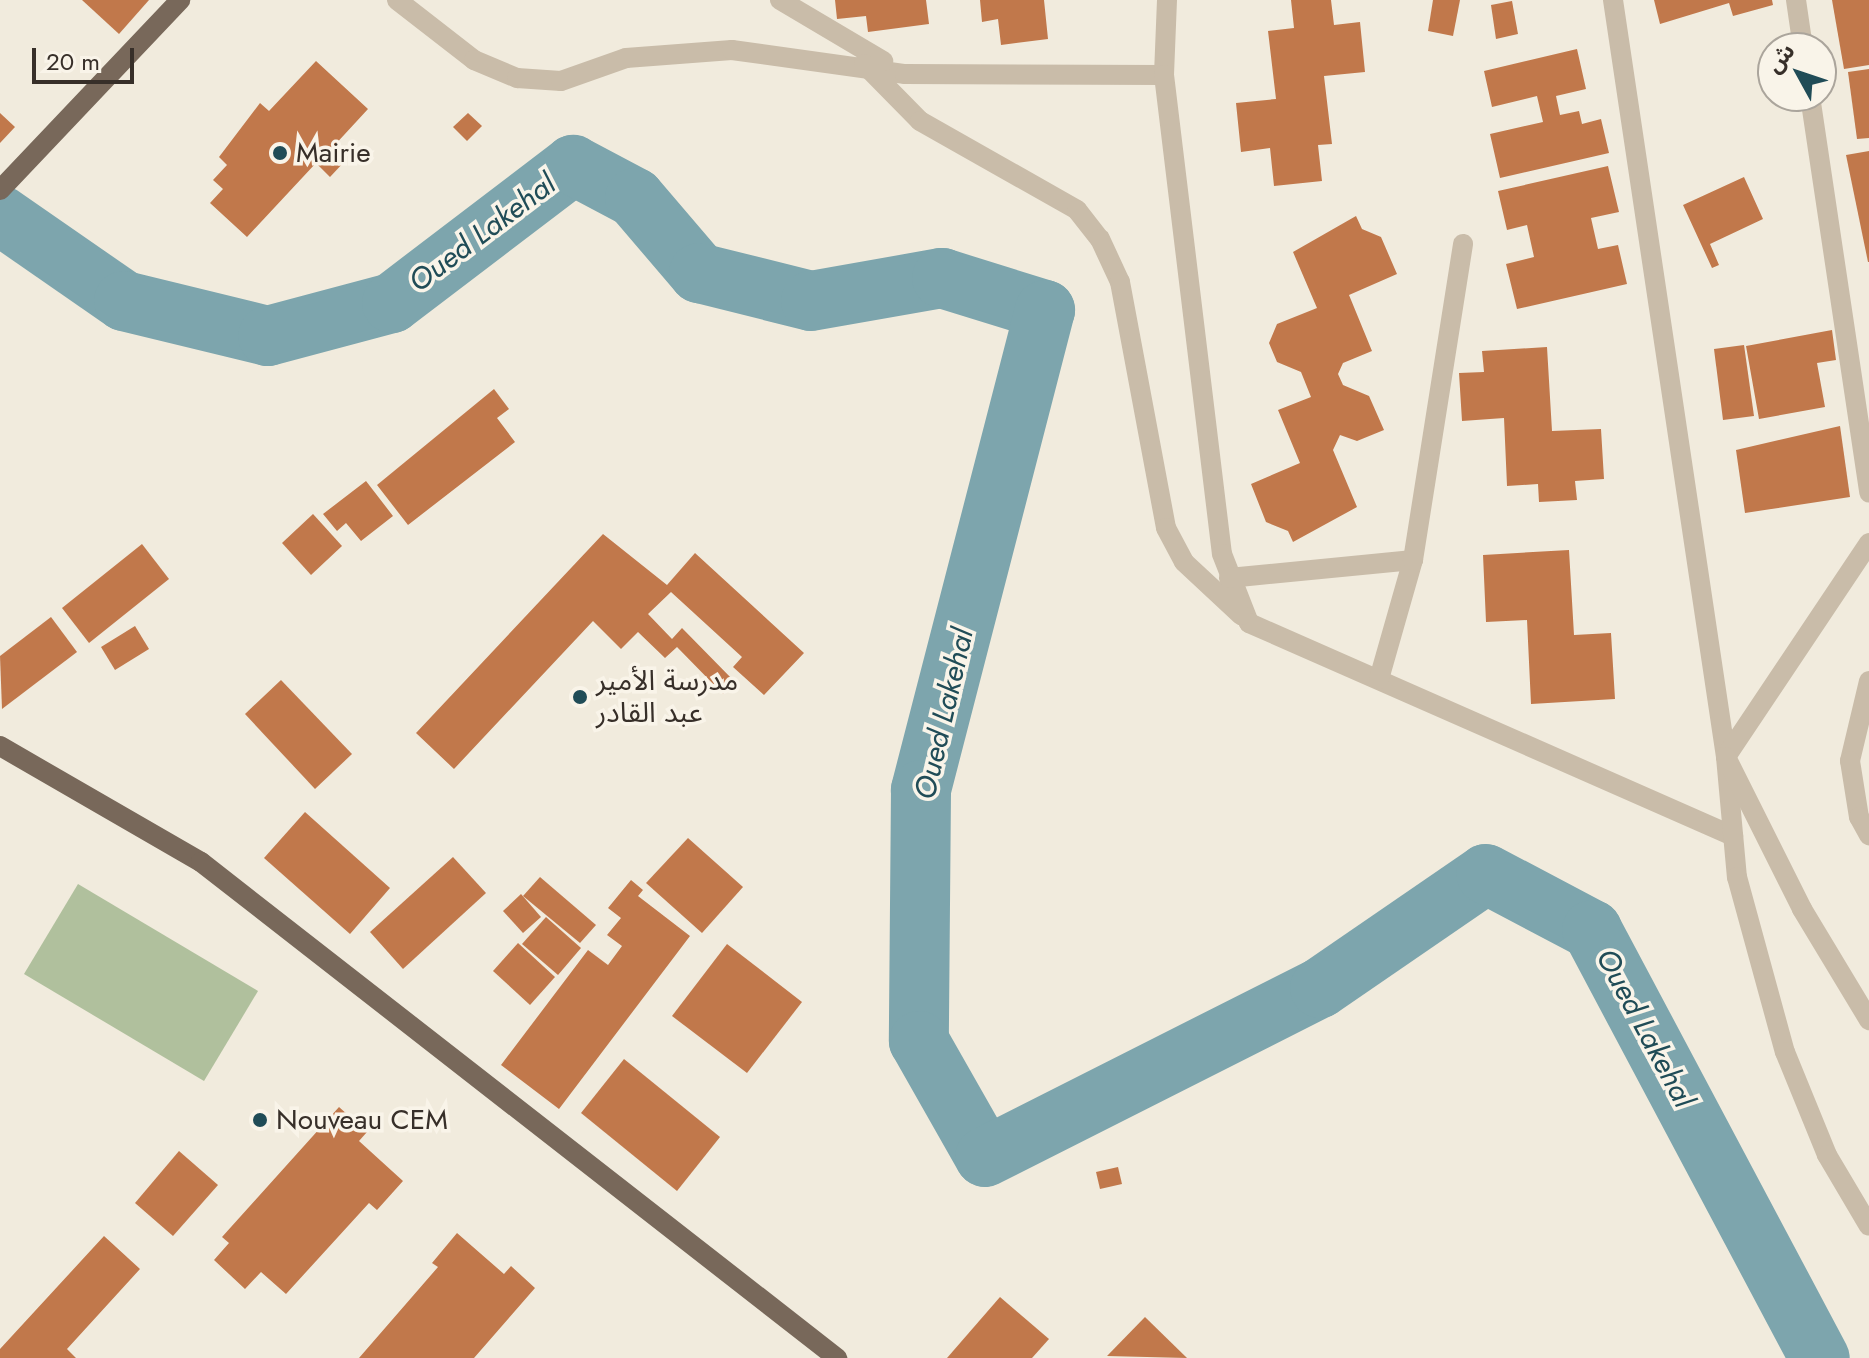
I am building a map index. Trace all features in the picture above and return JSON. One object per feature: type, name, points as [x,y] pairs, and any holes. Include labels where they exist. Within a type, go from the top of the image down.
[{"type":"main road","points":[[0,190],[180,0]]},
{"type":"main road","points":[[0,746],[201,862],[837,1358]]},
{"type":"street","points":[[397,0],[474,60],[517,78],[561,81],[626,58],[677,51],[864,64],[905,74],[1164,75]]},
{"type":"street","points":[[780,0],[905,74]]},
{"type":"street","points":[[1167,0],[1164,75],[1229,578],[1249,623]]},
{"type":"street","points":[[1613,0],[1726,757],[1743,903],[1785,1052],[1827,1155],[1869,1226]]},
{"type":"street","points":[[1796,0],[1801,32]]},
{"type":"street","points":[[864,64],[920,121],[1077,210],[1100,239],[1120,282],[1166,528],[1184,562],[1249,623],[1733,836]]},
{"type":"street","points":[[1812,112],[1869,493]]},
{"type":"street","points":[[1379,679],[1413,560],[1463,244]]},
{"type":"street","points":[[1726,757],[1869,543]]},
{"type":"street","points":[[1229,578],[1413,560]]},
{"type":"street","points":[[1869,681],[1850,761],[1859,817],[1869,835]]},
{"type":"street","points":[[1726,757],[1802,909],[1869,1020]]},
{"type":"green space","points":[[78,884],[258,991],[204,1081],[24,974]]},
{"type":"building","points":[[82,0],[149,0],[119,34]]},
{"type":"building","points":[[835,0],[926,0],[929,24],[868,32],[866,16],[837,19]]},
{"type":"building","points":[[980,0],[1044,0],[1048,39],[1001,45],[998,19],[982,22]]},
{"type":"building","points":[[1291,0],[1331,0],[1334,25],[1360,22],[1365,72],[1324,76],[1332,144],[1318,145],[1322,181],[1274,186],[1270,148],[1241,152],[1236,103],[1276,99],[1268,31],[1294,28]]},
{"type":"building","points":[[1433,0],[1460,0],[1453,36],[1428,31]]},
{"type":"building","points":[[1654,0],[1772,0],[1773,5],[1733,16],[1729,3],[1660,24]]},
{"type":"building","points":[[1832,0],[1869,0],[1869,65],[1844,69]]},
{"type":"building","points":[[1512,1],[1518,34],[1496,39],[1491,5]]},
{"type":"building","points":[[1577,49],[1586,89],[1556,96],[1560,115],[1579,111],[1582,124],[1601,119],[1609,153],[1500,178],[1490,134],[1543,122],[1537,96],[1492,107],[1484,71]]},
{"type":"building","name":"Mairie","points":[[316,61],[368,109],[332,148],[345,161],[330,177],[316,163],[247,237],[210,203],[223,189],[213,180],[227,165],[219,157],[260,103],[269,111]]},
{"type":"building","points":[[1869,69],[1869,138],[1857,139],[1848,72]]},
{"type":"building","points":[[0,113],[15,127],[0,143]]},
{"type":"building","points":[[468,113],[482,126],[467,141],[453,127]]},
{"type":"building","points":[[1869,151],[1869,262],[1868,262],[1846,155]]},
{"type":"building","points":[[1608,166],[1619,212],[1591,218],[1598,249],[1618,245],[1627,284],[1517,309],[1506,264],[1534,257],[1527,225],[1507,230],[1498,191]]},
{"type":"building","points":[[1744,177],[1763,219],[1710,244],[1719,265],[1712,268],[1683,205]]},
{"type":"building","points":[[1356,216],[1362,229],[1381,237],[1397,274],[1349,295],[1372,351],[1343,363],[1338,374],[1343,385],[1369,396],[1384,430],[1357,441],[1340,435],[1333,450],[1357,507],[1293,542],[1288,531],[1266,522],[1251,484],[1300,463],[1278,410],[1311,397],[1301,372],[1277,362],[1269,343],[1277,324],[1317,308],[1293,252]]},
{"type":"building","points":[[1832,330],[1836,360],[1817,363],[1825,407],[1759,419],[1746,346]]},
{"type":"building","points":[[1744,345],[1754,416],[1723,420],[1714,349]]},
{"type":"building","points":[[1547,347],[1552,431],[1601,429],[1604,479],[1575,481],[1577,500],[1539,502],[1538,484],[1507,486],[1504,418],[1462,421],[1459,373],[1484,372],[1482,351]]},
{"type":"building","points":[[494,389],[509,409],[497,418],[515,442],[408,525],[377,485]]},
{"type":"building","points":[[1840,426],[1850,497],[1745,513],[1736,450]]},
{"type":"building","points":[[366,481],[393,516],[361,541],[346,523],[337,531],[323,514]]},
{"type":"building","points":[[313,514],[342,546],[311,575],[282,543]]},
{"type":"building","points":[[603,534],[667,585],[695,553],[804,653],[764,695],[733,667],[742,657],[671,592],[648,614],[672,639],[682,628],[735,682],[723,694],[677,647],[665,658],[638,632],[621,649],[593,621],[454,769],[416,733]]},
{"type":"building","points":[[142,544],[169,579],[89,643],[62,608]]},
{"type":"building","points":[[1569,550],[1574,635],[1611,633],[1615,699],[1531,704],[1527,620],[1486,622],[1483,555]]},
{"type":"building","points":[[51,617],[77,652],[2,709],[0,656]]},
{"type":"building","points":[[135,626],[149,649],[115,670],[101,647]]},
{"type":"building","points":[[281,680],[352,754],[315,789],[245,714]]},
{"type":"building","points":[[305,812],[390,888],[350,934],[264,858]]},
{"type":"building","points":[[688,838],[743,887],[702,933],[646,883]]},
{"type":"building","points":[[453,857],[486,893],[403,969],[370,932]]},
{"type":"building","points":[[540,877],[596,925],[580,943],[523,896]]},
{"type":"building","points":[[631,880],[643,890],[638,896],[690,936],[559,1109],[501,1065],[588,950],[608,965],[622,946],[607,935],[621,918],[608,908]]},
{"type":"building","points":[[521,894],[541,917],[523,933],[503,911]]},
{"type":"building","points":[[546,917],[581,948],[558,975],[522,944]]},
{"type":"building","points":[[518,943],[555,977],[530,1005],[493,971]]},
{"type":"building","points":[[727,944],[802,1002],[747,1073],[672,1016]]},
{"type":"building","points":[[624,1059],[720,1137],[677,1191],[581,1113]]},
{"type":"building","points":[[339,1107],[367,1132],[359,1141],[403,1181],[377,1210],[369,1203],[286,1294],[261,1272],[245,1289],[214,1260],[229,1243],[222,1237]]},
{"type":"building","points":[[179,1151],[218,1185],[173,1236],[135,1203]]},
{"type":"building","points":[[1118,1167],[1122,1184],[1100,1189],[1096,1172]]},
{"type":"building","points":[[457,1233],[504,1274],[511,1266],[535,1288],[474,1358],[359,1358],[438,1267],[432,1263]]},
{"type":"building","points":[[104,1236],[140,1269],[67,1349],[76,1358],[0,1358],[0,1349]]},
{"type":"building","points":[[1000,1297],[1049,1339],[1032,1358],[947,1358]]},
{"type":"building","points":[[1145,1317],[1187,1358],[1107,1356]]},
{"type":"waterway","name":"Oued Lakehal","points":[[0,215],[124,301],[268,336],[392,303],[573,165],[635,198],[699,273],[811,301],[942,278],[1045,310],[921,790],[919,1041],[985,1157],[1320,988],[1486,874],[1592,930],[1820,1358]]},
{"type":"place","name":"Mairie","points":[[280,153]]},
{"type":"place","name":"مدرسة الأمير عبد القادر","points":[[580,697]]},
{"type":"place","name":"Nouveau CEM","points":[[260,1120]]}]
